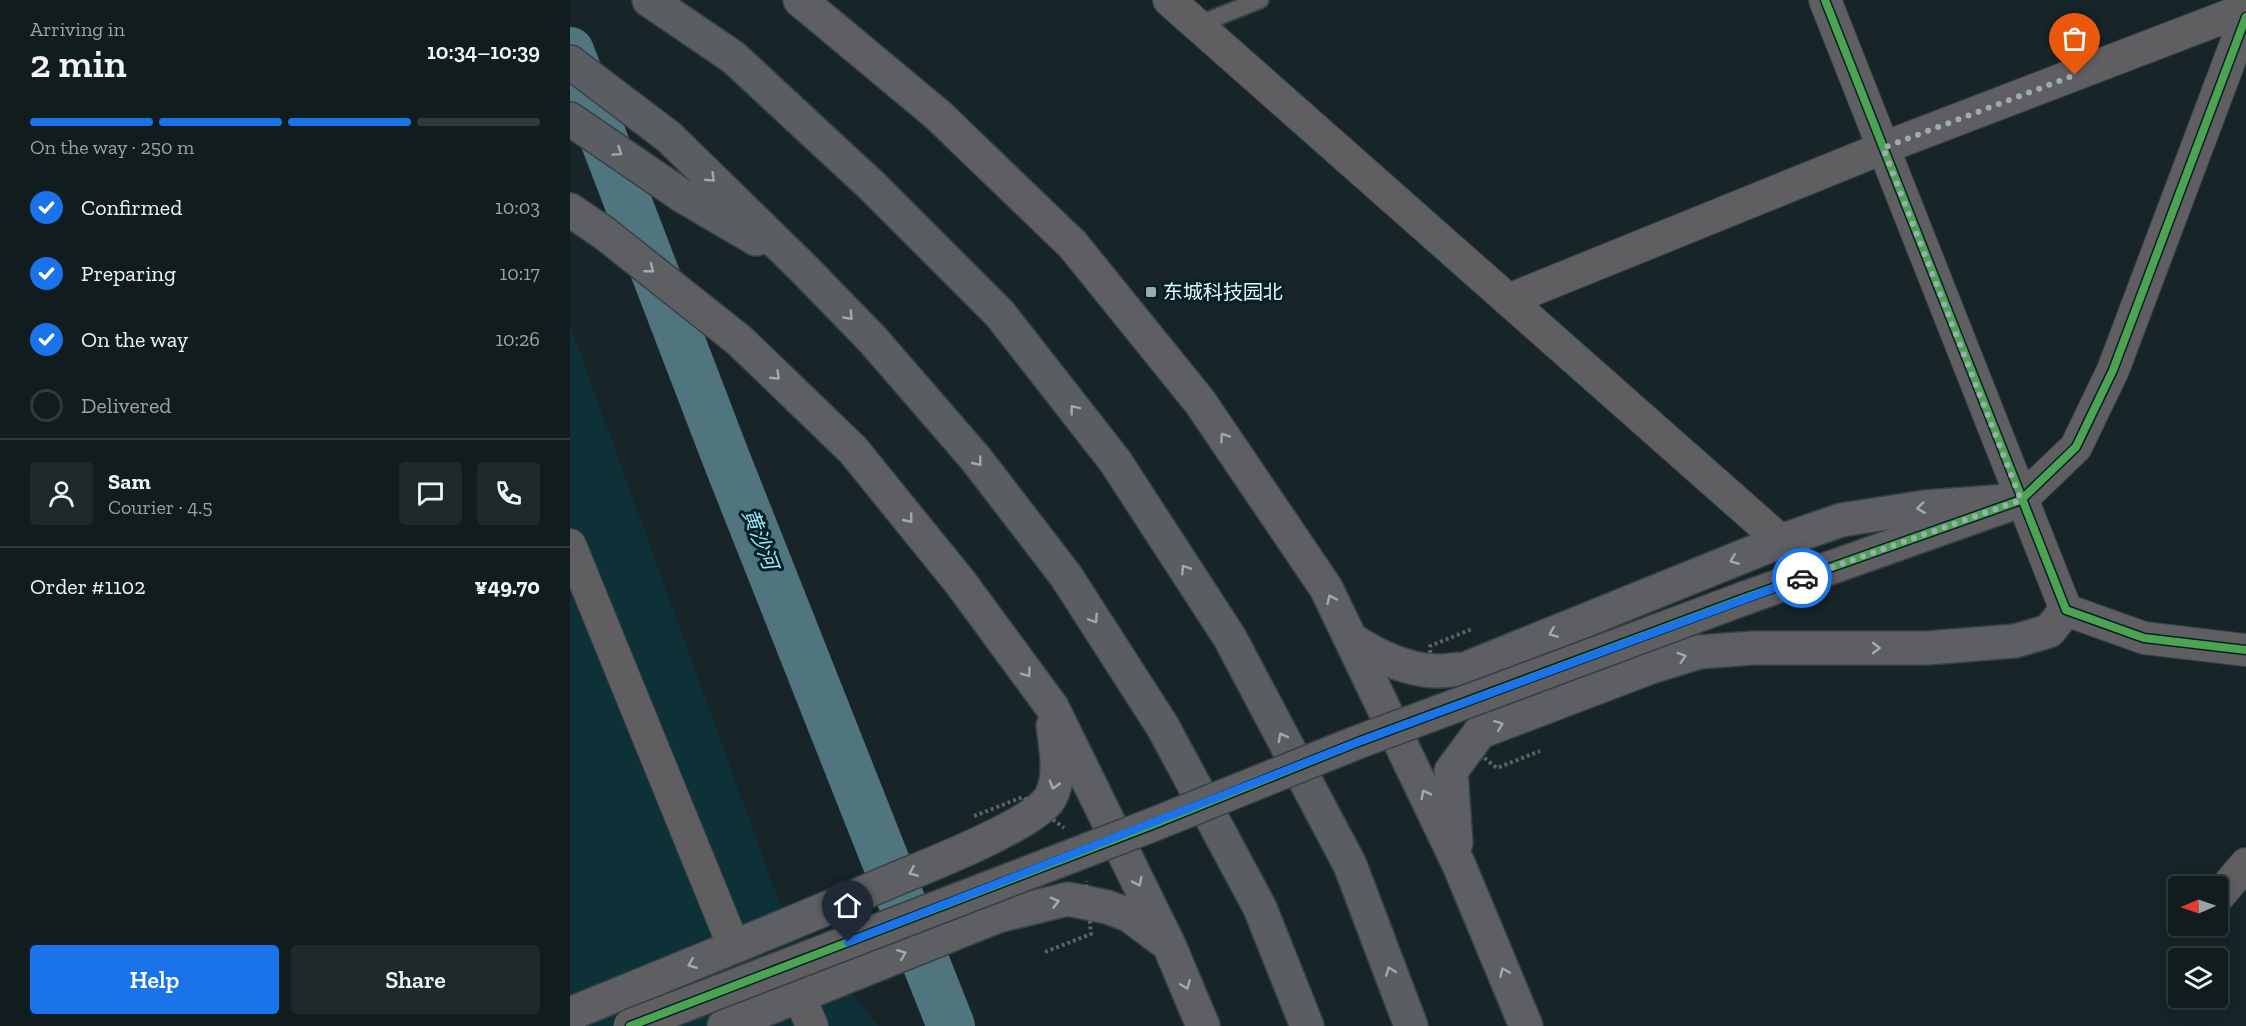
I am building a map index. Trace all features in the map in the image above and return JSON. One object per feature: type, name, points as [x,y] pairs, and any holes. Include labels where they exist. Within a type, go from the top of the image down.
[{"type":"highway","points":[[649,0],[733,57],[871,185],[1000,314],[1115,461],[1230,638],[1344,855],[1411,1026]]},
{"type":"highway","points":[[570,62],[669,137],[873,340],[976,459],[1066,576],[1169,737],[1260,908],[1306,1026]]},
{"type":"highway","points":[[570,119],[681,195],[803,268]]},
{"type":"main road","points":[[800,0],[938,115],[1073,245],[1200,402],[1326,588],[1459,865],[1526,1026]]},
{"type":"main road","points":[[570,210],[604,233],[734,336],[853,450],[960,582],[1052,707],[1169,945],[1203,1026]]},
{"type":"main road","points":[[1351,639],[1374,655],[1403,664],[1435,671],[1465,669],[1781,541],[1841,520],[1924,507],[2021,500]]},
{"type":"main road","points":[[1459,865],[1451,771],[1480,732],[1651,667],[1699,652],[1754,648],[1927,648],[2014,641],[2049,631],[2066,610]]},
{"type":"main road","points":[[570,1014],[967,849],[1027,819],[1050,798],[1058,771],[1052,707]]},
{"type":"main road","points":[[724,1026],[998,916],[1068,899],[1107,907],[1129,915],[1169,945]]},
{"type":"street","points":[[1169,0],[1781,541]]},
{"type":"street","points":[[1825,0],[2066,610],[2144,638],[2246,650]]},
{"type":"street","points":[[1508,300],[1883,148],[2246,9]]},
{"type":"street","points":[[630,1026],[1152,825],[1358,742],[1745,598],[2021,500],[2076,447],[2113,370],[2246,17]]},
{"type":"street","points":[[570,545],[734,947]]},
{"type":"street","points":[[2228,885],[2246,864]]},
{"type":"street","points":[[812,1026],[814,990]]},
{"type":"lane","points":[[1197,25],[1260,0]]},
{"type":"path","points":[[1431,689],[1430,646],[1472,629]]},
{"type":"path","points":[[1448,730],[1497,768],[1540,751]]},
{"type":"path","points":[[974,816],[1023,797],[1072,834]]},
{"type":"path","points":[[1046,952],[1091,934],[1085,874]]},
{"type":"shaded area","points":[[570,325],[780,904],[878,1026],[570,1026]]},
{"type":"waterway","name":"黄沙河","points":[[570,51],[726,458],[951,1026]]},
{"type":"cycle path","points":[[1825,0],[2066,610],[2144,638],[2246,650]]},
{"type":"cycle path","points":[[630,1026],[1152,825],[1358,742],[1745,598],[2021,500],[2076,447],[2113,370],[2246,17]]},
{"type":"way so far","points":[[1802,578],[2021,500],[1883,148],[2075,75]]},
{"type":"place","name":"东城科技园北","points":[[1151,292]]},
{"type":"route","points":[[848,942],[1152,825],[1358,742],[1802,578]]}]
